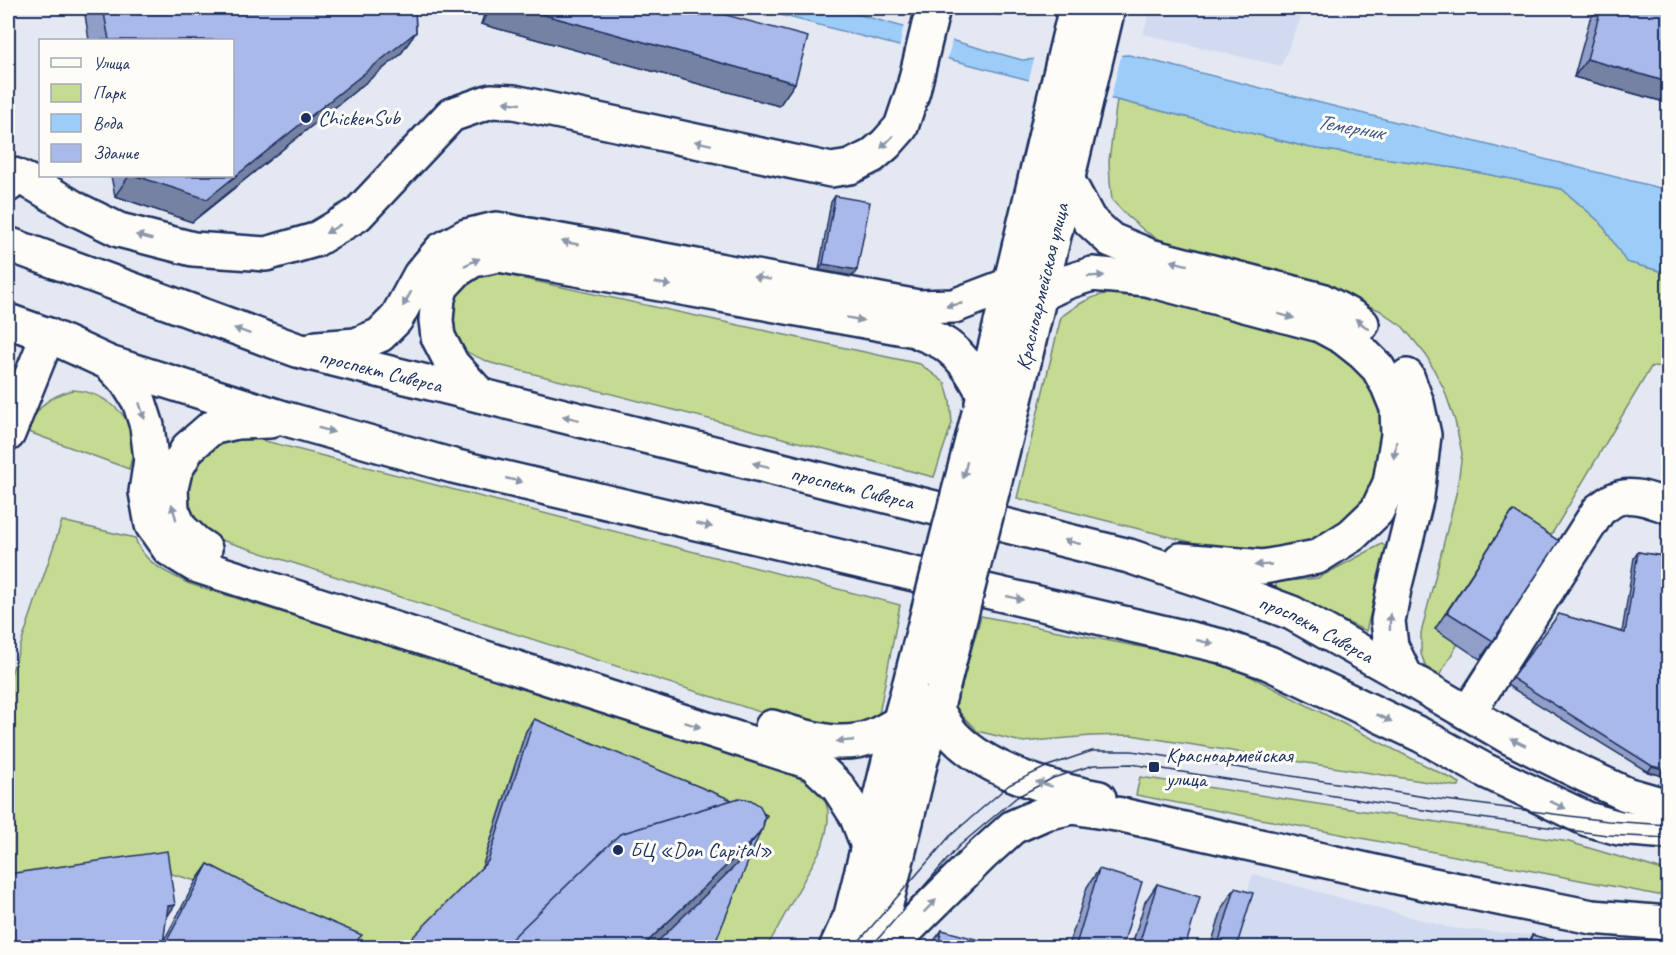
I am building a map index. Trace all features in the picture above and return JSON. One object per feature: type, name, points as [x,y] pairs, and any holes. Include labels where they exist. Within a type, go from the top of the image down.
[{"type":"main road","points":[[8,185],[14,175],[119,230],[193,249],[266,254],[315,240],[357,215],[451,115],[491,101],[514,102],[831,170],[850,167],[872,156],[900,127],[914,91],[933,8]]},
{"type":"main road","name":"Красноармейская улица","points":[[872,948],[884,912],[921,760],[940,698],[1041,294],[1061,159],[1073,14]]},
{"type":"main road","name":"Красноармейская улица","points":[[836,948],[851,915],[982,404],[1009,285],[1061,159],[1106,18]]},
{"type":"main road","points":[[1061,159],[1089,220],[1112,240],[1150,256],[1321,300],[1354,318],[1375,334],[1397,358],[1417,403],[1424,435],[1417,496],[1388,621],[1391,646],[1406,677]]},
{"type":"main road","points":[[8,222],[104,280]]},
{"type":"main road","points":[[297,350],[356,345],[380,335],[396,319],[420,275],[441,250],[466,236],[496,229],[918,307],[954,306],[1009,285]]},
{"type":"main road","name":"проспект Сиверса","points":[[8,244],[297,350],[1129,556],[1239,593],[1292,613],[1509,737],[1585,775],[1626,794],[1668,806]]},
{"type":"main road","points":[[480,395],[452,364],[438,337],[436,320],[438,298],[442,286],[456,271],[473,260],[499,255],[915,330],[945,344],[962,359],[974,374],[982,404]]},
{"type":"main road","points":[[1041,294],[1092,274],[1146,279],[1320,325],[1344,338],[1378,368],[1397,408],[1398,435],[1390,483],[1377,511],[1352,535],[1317,557],[1263,567],[1129,556]]},
{"type":"main road","points":[[8,321],[48,334],[109,363],[290,420],[453,466],[1221,646],[1279,668],[1421,735],[1485,771],[1587,819],[1619,828],[1668,832]]},
{"type":"main road","points":[[8,434],[48,334]]},
{"type":"main road","points":[[109,363],[127,382],[139,401],[147,426],[151,459],[146,492],[152,525],[169,549],[195,565],[813,763],[838,788],[856,815],[868,846]]},
{"type":"main road","points":[[290,420],[237,422],[211,428],[188,448],[175,471],[171,488],[172,510],[180,528],[196,543],[213,554],[811,739],[842,743],[872,736],[900,722]]},
{"type":"main road","points":[[1468,713],[1599,510],[1614,499],[1630,496],[1668,506]]},
{"type":"main road","points":[[940,698],[954,736],[980,756],[1041,784],[1078,794],[1594,904],[1632,919]]},
{"type":"main road","points":[[888,948],[1013,827],[1045,813],[1073,807],[1122,815],[1435,886],[1592,917],[1668,923]]},
{"type":"shaded area","points":[[1151,8],[1305,8],[1281,66],[1143,34]]},
{"type":"shaded area","points":[[1253,874],[1451,928],[1595,941],[1594,948],[1229,948]]},
{"type":"green space","points":[[1117,100],[1311,148],[1455,168],[1562,189],[1601,223],[1627,262],[1668,273],[1668,368],[1651,367],[1547,542],[1525,530],[1439,676],[1426,667],[1421,654],[1421,633],[1457,490],[1462,453],[1455,421],[1444,389],[1426,355],[1403,327],[1379,310],[1327,289],[1173,247],[1146,232],[1112,200],[1109,161]]},
{"type":"green space","points":[[492,272],[920,364],[945,383],[950,401],[952,423],[934,477],[491,363],[475,356],[466,351],[459,341],[452,318],[452,308],[454,299],[464,286]]},
{"type":"green space","points":[[1124,291],[1315,339],[1346,359],[1363,376],[1377,399],[1384,423],[1375,484],[1361,507],[1345,524],[1314,540],[1265,549],[1214,548],[1017,498],[1061,317],[1090,299]]},
{"type":"green space","points":[[73,390],[94,394],[103,399],[120,412],[127,421],[134,441],[129,469],[26,431],[44,404],[56,396]]},
{"type":"green space","points":[[238,434],[900,605],[879,714],[857,727],[826,733],[212,537],[189,519],[181,483],[198,450]]},
{"type":"green space","points":[[62,521],[135,538],[150,561],[190,584],[695,740],[801,779],[824,798],[828,810],[822,847],[767,947],[709,947],[526,731],[480,873],[405,947],[337,947],[260,915],[196,881],[155,869],[8,890],[8,683]]},
{"type":"green space","points":[[1382,544],[1387,548],[1366,631],[1275,589],[1277,582],[1318,578]]},
{"type":"green space","points":[[981,616],[1224,663],[1460,783],[1459,786],[1131,735],[1022,742],[977,731],[955,708]]},
{"type":"green space","points":[[1140,777],[1569,842],[1666,871],[1668,885],[1665,891],[1658,895],[1136,795]]},
{"type":"water","name":"Темерник","points":[[754,8],[835,8],[1022,60],[1129,55],[1668,190],[1668,273],[1626,262],[1601,223],[1562,189],[1455,168],[1311,148],[1044,84]]},
{"type":"pier","points":[[904,24],[953,37],[947,61],[899,49]]},
{"type":"pier","points":[[1122,52],[1110,101],[1028,83],[1035,56]]},
{"type":"building","points":[[103,8],[415,8],[416,32],[207,199],[139,177],[234,177],[234,39],[109,39]]},
{"type":"building","points":[[519,8],[700,8],[808,37],[795,83]]},
{"type":"building","points":[[1601,8],[1668,8],[1668,82],[1587,59]]},
{"type":"building","points":[[835,196],[870,202],[857,270],[823,264]]},
{"type":"building","points":[[1513,511],[1559,541],[1493,641],[1447,612]]},
{"type":"building","points":[[1638,552],[1668,557],[1668,770],[1652,766],[1512,678],[1559,614],[1625,633]]},
{"type":"building","points":[[534,719],[732,800],[620,834],[502,948],[402,948],[488,861]]},
{"type":"building","points":[[739,798],[751,800],[760,806],[765,817],[763,828],[641,948],[502,948],[620,834]]},
{"type":"building","points":[[761,830],[713,948],[651,948],[736,865]]},
{"type":"building","points":[[167,851],[175,905],[168,906],[163,944],[142,948],[8,948],[8,874]]},
{"type":"building","points":[[208,864],[272,897],[362,935],[350,948],[163,948]]},
{"type":"building","points":[[1099,869],[1142,882],[1122,948],[1075,948]]},
{"type":"building","points":[[1157,884],[1200,897],[1185,948],[1138,948]]},
{"type":"building","points":[[1235,888],[1253,893],[1236,948],[1217,948]]},
{"type":"building","points":[[942,930],[983,941],[981,948],[937,948]]},
{"type":"building","points":[[1532,935],[1579,948],[1528,948]]},
{"type":"tram line","points":[[853,948],[950,836],[1009,785],[1048,766],[1092,751],[1132,751],[1438,799],[1608,821],[1668,825]]},
{"type":"tram line","points":[[870,948],[959,846],[1017,797],[1053,778],[1094,765],[1131,764],[1436,812],[1607,835],[1668,838]]},
{"type":"place","name":"ChickenSub","points":[[306,118]]},
{"type":"place","name":"Красноармейская улица","points":[[1154,767]]},
{"type":"place","name":"БЦ «Don Capital»","points":[[618,850]]}]
